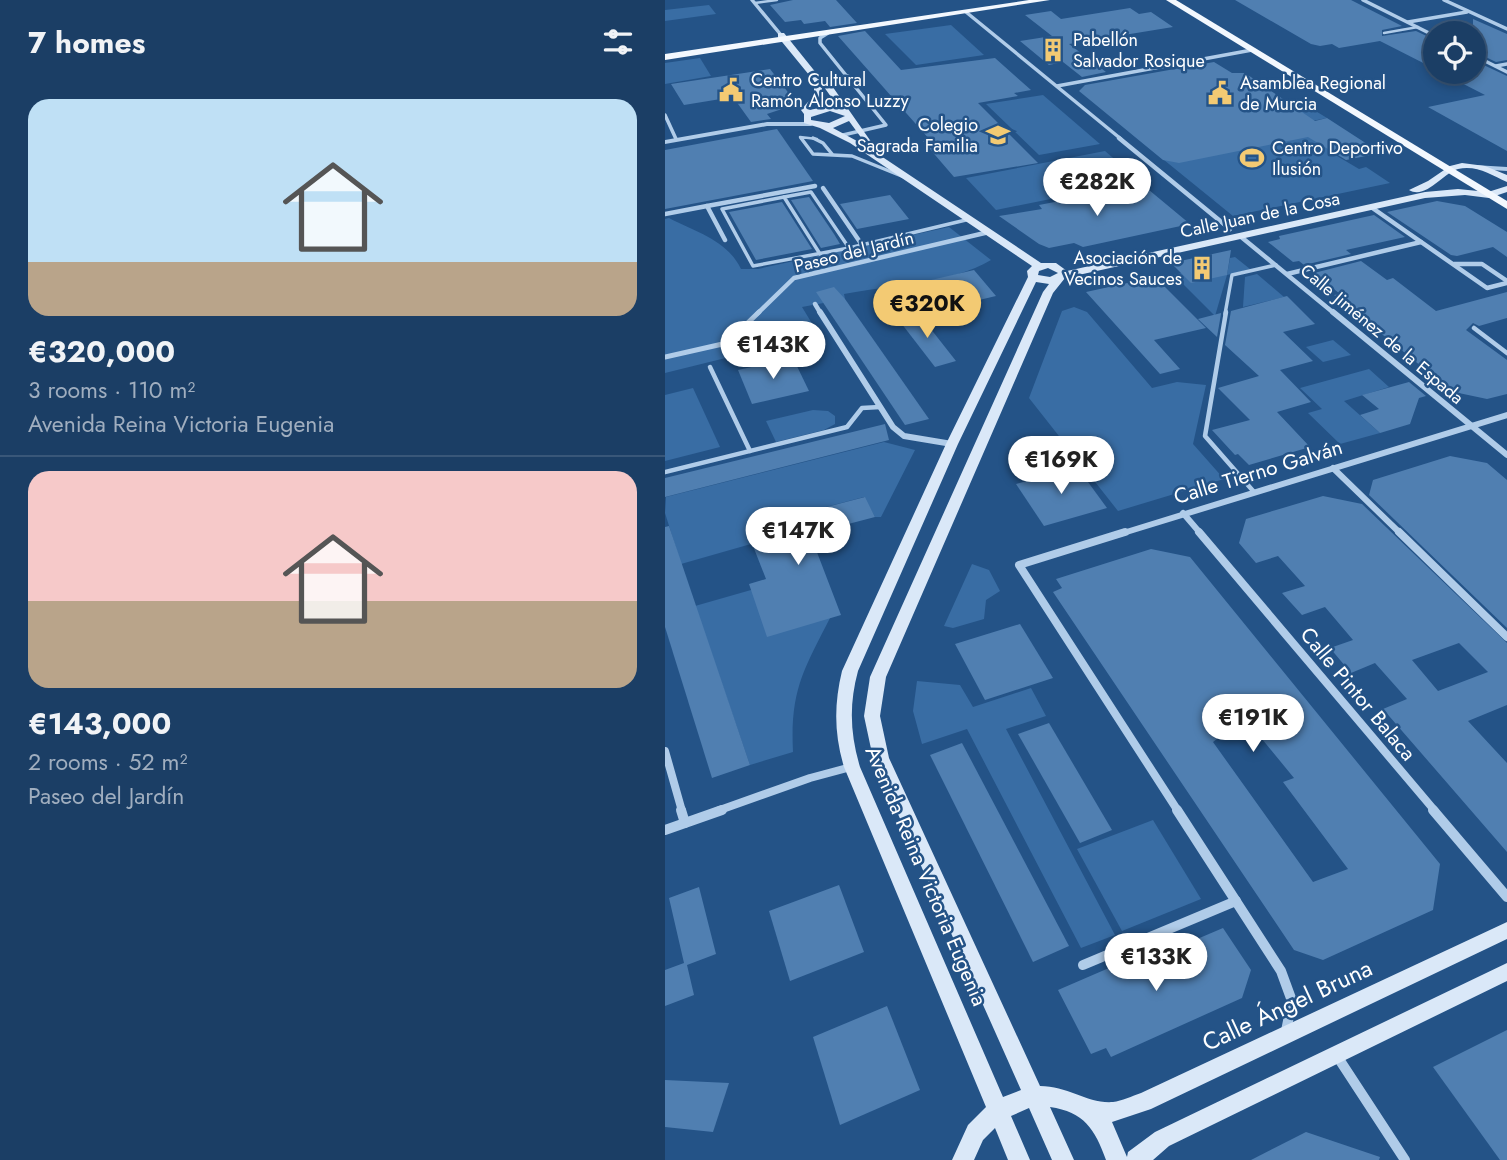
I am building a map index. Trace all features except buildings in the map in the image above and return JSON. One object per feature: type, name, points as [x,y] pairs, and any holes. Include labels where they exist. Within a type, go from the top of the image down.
[{"type":"main road","points":[[665,54],[1020,0]]},
{"type":"main road","points":[[783,37],[828,33],[1046,0]]},
{"type":"main road","points":[[1170,0],[1444,173],[1507,206]]},
{"type":"main road","points":[[1186,0],[1506,191]]},
{"type":"main road","points":[[783,37],[818,81],[827,85],[844,106],[880,159]]},
{"type":"main road","points":[[818,81],[818,95],[806,110],[814,121],[843,135],[970,219],[1036,272],[1059,273]]},
{"type":"main road","points":[[814,121],[827,109],[847,114]]},
{"type":"main road","points":[[814,121],[837,124],[847,114]]},
{"type":"main road","name":"Calle Juan de la Cosa","points":[[1059,273],[1230,229],[1428,186],[1444,173],[1461,166],[1495,172],[1507,179]]},
{"type":"main road","points":[[1444,173],[1445,185],[1464,193]]},
{"type":"main road","name":"Calle Juan de la Cosa","points":[[1059,273],[1432,194],[1489,195],[1506,191]]},
{"type":"main road","points":[[1048,292],[1086,269]]},
{"type":"main road","name":"Avenida Reina Victoria Eugenia","points":[[1019,1160],[852,767],[844,741],[842,717],[843,694],[850,671],[952,444],[1036,272]]},
{"type":"main road","name":"Avenida Reina Victoria Eugenia","points":[[1059,273],[1048,292],[878,677],[872,716],[874,736],[881,758],[1063,1160]]},
{"type":"main road","name":"Calle Ángel Bruna","points":[[1086,1109],[1114,1112],[1144,1102],[1507,930]]},
{"type":"main road","points":[[1136,1160],[1162,1139],[1507,972]]},
{"type":"main road","points":[[963,1160],[971,1138],[987,1117],[1009,1102],[1033,1095],[1061,1097],[1086,1109],[1108,1134],[1117,1160]]},
{"type":"street","points":[[1363,0],[1423,30]]},
{"type":"street","points":[[1444,0],[1507,29]]},
{"type":"street","points":[[753,1],[783,37]]},
{"type":"street","points":[[966,12],[1230,229]]},
{"type":"street","points":[[1408,22],[1469,12]]},
{"type":"street","points":[[828,33],[820,38],[820,43],[885,121],[881,128],[843,135]]},
{"type":"street","points":[[1057,86],[1252,50]]},
{"type":"street","points":[[1486,61],[1507,72]]},
{"type":"street","points":[[1496,66],[1507,64]]},
{"type":"street","points":[[818,81],[848,76]]},
{"type":"street","points":[[665,115],[676,140]]},
{"type":"street","points":[[665,142],[767,124],[814,121]]},
{"type":"street","points":[[1477,167],[1507,169]]},
{"type":"street","points":[[665,214],[815,186]]},
{"type":"street","points":[[823,188],[862,245]]},
{"type":"street","points":[[707,206],[725,240]]},
{"type":"street","points":[[1371,207],[1487,288],[1507,282]]},
{"type":"street","name":"Paseo del Jardín","points":[[665,357],[727,343],[795,278],[989,232]]},
{"type":"street","name":"Calle Jiménez de la Espada","points":[[1240,236],[1507,455]]},
{"type":"street","points":[[1287,274],[1422,242]]},
{"type":"street","points":[[1454,265],[1482,264],[1507,282]]},
{"type":"street","points":[[814,304],[893,428],[904,436],[952,444]]},
{"type":"street","name":"Calle Tierno Galván","points":[[1236,901],[1020,565],[1507,415]]},
{"type":"street","points":[[1333,468],[1507,637]]},
{"type":"street","name":"Calle Pintor Balaca","points":[[1183,513],[1507,897]]},
{"type":"street","points":[[665,751],[685,823]]},
{"type":"street","points":[[665,830],[810,778],[852,767]]},
{"type":"street","points":[[1083,965],[1236,901],[1288,986],[1292,1001],[1285,1035]]},
{"type":"street","points":[[1336,1055],[1405,1160]]},
{"type":"lane","points":[[753,1],[777,0]]},
{"type":"lane","points":[[1384,33],[1418,27]]},
{"type":"lane","points":[[832,154],[818,140],[807,136],[800,137],[813,154],[852,156],[869,160],[889,175],[908,178]]},
{"type":"lane","points":[[852,156],[866,151]]},
{"type":"lane","points":[[849,248],[811,192],[722,209],[753,266],[849,248],[970,219]]},
{"type":"lane","points":[[784,197],[820,254]]},
{"type":"lane","points":[[1254,492],[1205,436],[1232,275],[1276,265]]},
{"type":"lane","points":[[1474,328],[1507,353]]},
{"type":"lane","points":[[710,367],[750,451]]},
{"type":"lane","points":[[665,472],[846,427],[862,408],[880,407]]},
{"type":"shaded area","points":[[709,5],[716,14],[665,21],[665,10]]},
{"type":"shaded area","points":[[951,25],[984,55],[916,65],[885,34]]},
{"type":"shaded area","points":[[700,58],[711,76],[665,84],[665,63]]},
{"type":"shaded area","points":[[1043,95],[1100,144],[1039,155],[986,104]]},
{"type":"shaded area","name":"Centro Deportivo Ilusión","points":[[1296,99],[1327,118],[1302,123],[1340,150],[1332,153],[1359,169],[1366,167],[1390,183],[1233,216],[1132,134]]},
{"type":"shaded area","points":[[1105,151],[1140,181],[996,210],[966,178]]},
{"type":"shaded area","points":[[669,218],[719,244],[728,251],[741,269],[758,269],[949,227],[991,260],[939,279],[844,294],[845,299],[802,307],[819,335],[665,373],[665,219]]},
{"type":"shaded area","points":[[1235,257],[1250,269],[1227,275],[1230,258]]},
{"type":"shaded area","points":[[1182,273],[1227,275],[1215,316],[1181,282],[1172,284],[1165,277]]},
{"type":"shaded area","points":[[1257,274],[1284,297],[1243,307],[1245,277]]},
{"type":"shaded area","points":[[1074,307],[1087,312],[1152,388],[1177,382],[1206,385],[1193,444],[1224,479],[1118,511],[1029,398],[1062,311]]},
{"type":"shaded area","points":[[1333,340],[1351,355],[1323,362],[1306,347]]},
{"type":"shaded area","points":[[1369,369],[1389,387],[1344,401],[1380,433],[1340,444],[1308,413],[1322,409],[1300,388]]},
{"type":"shaded area","points":[[693,388],[720,447],[665,461],[665,395]]},
{"type":"shaded area","points":[[813,410],[828,411],[835,416],[835,424],[824,430],[776,442],[766,421]]},
{"type":"shaded area","points":[[884,442],[915,450],[881,517],[875,517],[864,497],[746,528],[751,544],[681,564],[665,513],[666,497]]},
{"type":"shaded area","points":[[972,564],[989,570],[1000,591],[986,600],[984,619],[953,628],[944,626]]},
{"type":"shaded area","points":[[751,590],[830,618],[800,682],[794,713],[793,752],[750,765],[695,606]]},
{"type":"shaded area","points":[[917,681],[960,685],[973,707],[1031,688],[1046,716],[1006,729],[1115,935],[1081,948],[967,729],[922,744],[913,711]]},
{"type":"shaded area","points":[[1153,820],[1201,899],[1122,931],[1077,849]]},
{"type":"place","name":"Pabellón Salvador Rosique","points":[[1053,50]]},
{"type":"place","name":"Centro Cultural Ramón Alonso Luzzy","points":[[731,90]]},
{"type":"place","name":"Asamblea Regional de Murcia","points":[[1220,93]]},
{"type":"place","name":"Colegio Sagrada Familia","points":[[998,135]]},
{"type":"place","name":"Centro Deportivo Ilusión","points":[[1252,158]]},
{"type":"place","name":"Asociación de Vecinos Sauces","points":[[1202,268]]}]
